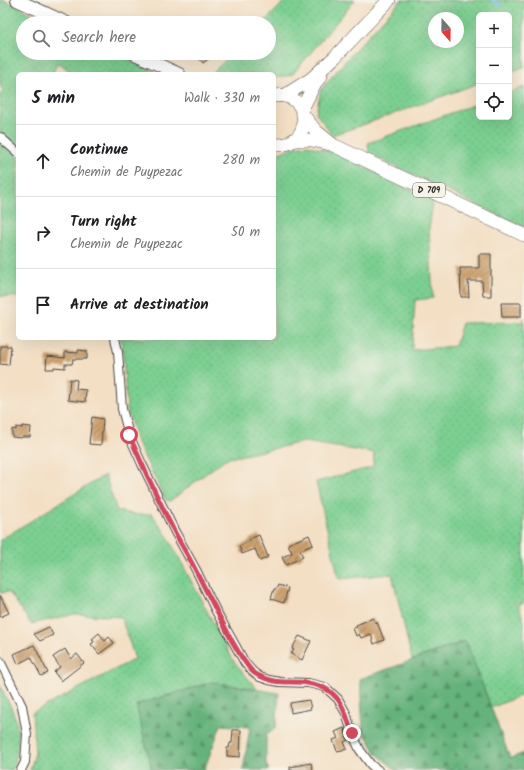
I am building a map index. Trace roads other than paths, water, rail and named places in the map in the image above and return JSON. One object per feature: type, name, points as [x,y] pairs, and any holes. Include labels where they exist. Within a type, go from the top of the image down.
[{"type":"main road","points":[[17,0],[52,16]]},
{"type":"main road","points":[[279,96],[311,79],[335,57],[389,0]]},
{"type":"main road","points":[[303,113],[315,83],[335,57]]},
{"type":"main road","points":[[148,60],[175,72]]},
{"type":"main road","points":[[276,145],[290,143],[297,138],[302,131],[304,124],[303,113],[298,103],[292,98],[279,96]]},
{"type":"main road","name":"D 709","points":[[303,113],[316,131],[334,145],[524,235]]},
{"type":"main road","name":"D 709","points":[[293,140],[312,140],[334,145]]},
{"type":"street","points":[[0,137],[16,151]]},
{"type":"street","points":[[115,340],[118,352],[122,409],[129,435],[175,532],[196,570],[216,612],[246,663],[253,672],[260,677],[269,680],[308,683],[325,687],[338,699],[346,714],[352,733],[360,750],[371,765],[378,770]]},
{"type":"street","points":[[0,661],[22,706],[27,734],[25,762],[22,770]]},
{"type":"waterway","points":[[493,0],[501,6]]}]
